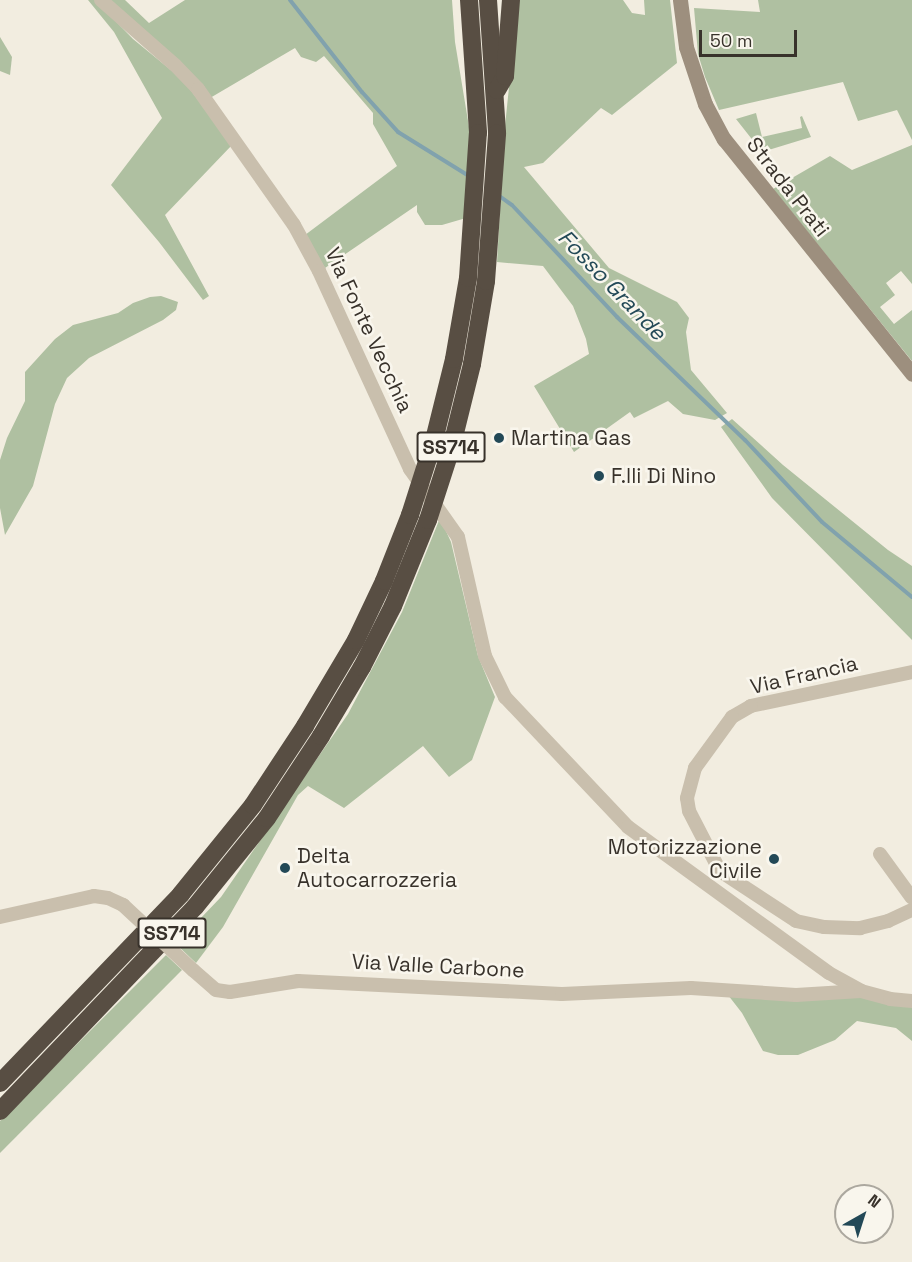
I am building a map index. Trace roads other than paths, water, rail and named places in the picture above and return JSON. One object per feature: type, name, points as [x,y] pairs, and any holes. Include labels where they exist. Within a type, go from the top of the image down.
[{"type":"highway","name":"SS714","points":[[469,0],[488,133]]},
{"type":"highway","name":"SS714","points":[[0,1111],[195,908],[279,802],[380,590],[410,515],[434,440],[454,359],[495,95],[488,0]]},
{"type":"highway","points":[[495,95],[505,76],[511,0]]},
{"type":"highway","name":"SS714","points":[[0,1083],[181,894],[313,731]]},
{"type":"street","name":"Via Fonte Vecchia","points":[[100,0],[175,65],[198,89],[294,225],[319,271],[410,469],[458,537],[485,656],[505,697],[628,828],[829,973],[861,992]]},
{"type":"street","name":"Strada Prati","points":[[680,0],[686,47],[705,104],[724,139],[912,374]]},
{"type":"street","name":"Via Francia","points":[[912,672],[751,706],[732,717],[694,768],[687,798],[689,811],[720,871],[796,921],[824,927],[860,928],[888,921],[912,910]]},
{"type":"street","points":[[880,854],[907,886],[912,898]]},
{"type":"street","name":"Via Valle Carbone","points":[[0,917],[94,896],[108,898],[123,905],[216,990],[230,992],[298,981],[562,994],[691,988],[796,995],[861,992],[912,1001]]},
{"type":"waterway","name":"Fosso Grande","points":[[290,0],[362,92],[398,132],[469,176]]},
{"type":"waterway","name":"Fosso Grande","points":[[498,195],[512,205],[617,317],[745,440],[822,522],[912,597]]},
{"type":"place","name":"Martina Gas","points":[[499,438]]},
{"type":"place","name":"F.lli Di Nino","points":[[599,476]]},
{"type":"place","name":"Motorizzazione Civile","points":[[774,859]]},
{"type":"place","name":"Delta Autocarrozzeria","points":[[285,868]]}]
